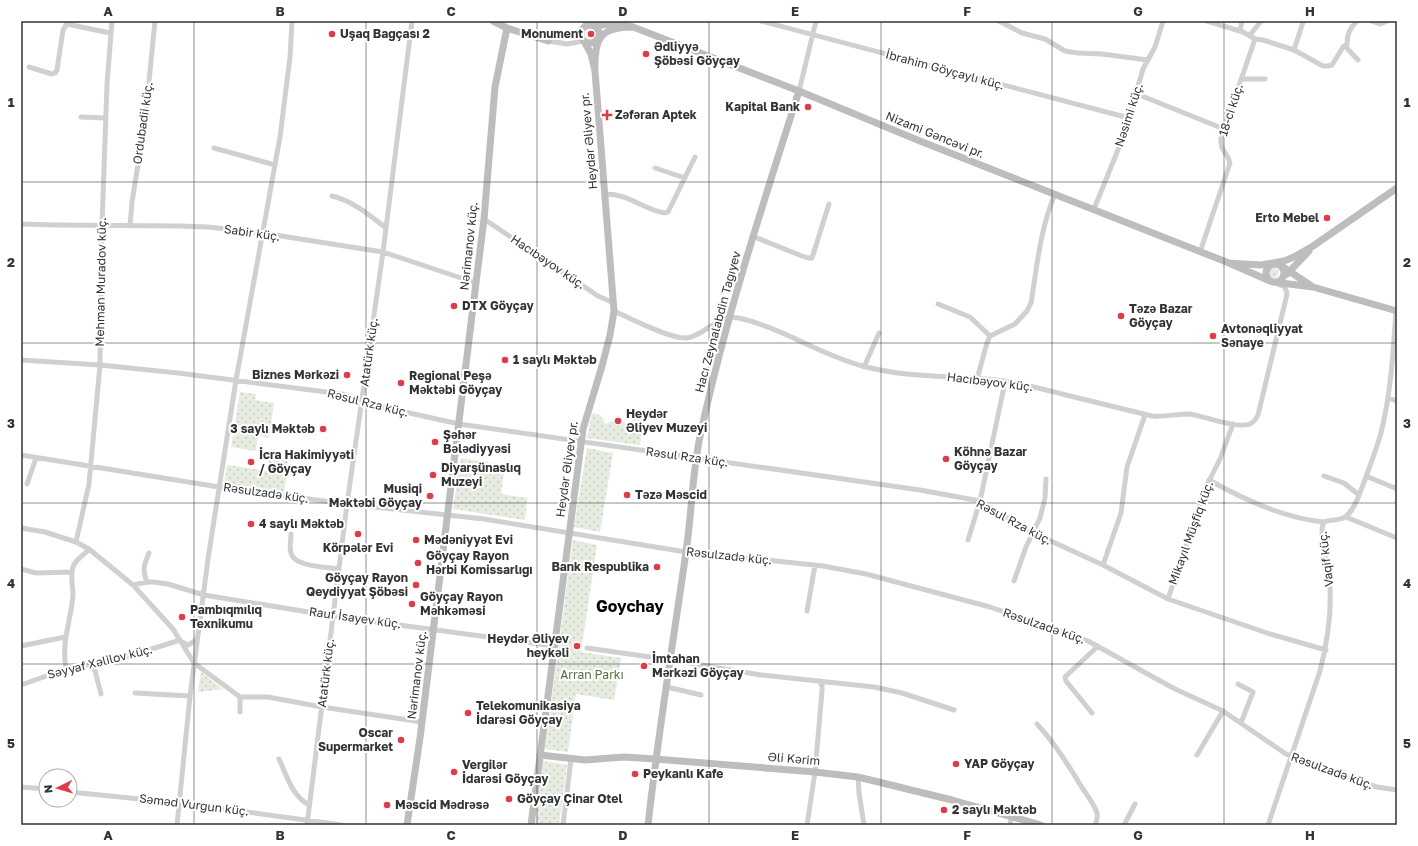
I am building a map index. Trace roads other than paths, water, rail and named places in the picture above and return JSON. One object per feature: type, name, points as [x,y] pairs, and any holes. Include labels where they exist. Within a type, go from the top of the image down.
[{"type":"main road","points":[[493,21],[507,28],[548,41]]},
{"type":"main road","name":"Nizami Gəncəvi pr.","points":[[594,24],[614,23],[633,27],[799,91],[1229,263]]},
{"type":"main road","points":[[590,24],[594,24],[600,31],[594,57],[595,70],[591,54],[581,37],[585,25],[590,24]]},
{"type":"main road","points":[[584,42],[591,44],[614,29],[633,27]]},
{"type":"main road","name":"Nərimanov küç.","points":[[407,825],[434,629],[484,219],[495,87],[507,28]]},
{"type":"main road","name":"Heydər Əliyev pr.","points":[[530,825],[581,442],[586,418],[610,335],[614,311],[595,70]]},
{"type":"main road","name":"Hacı Zeynalabdin Tağıyev","points":[[648,825],[655,759],[667,687],[686,552],[700,433],[729,317],[752,236],[799,91]]},
{"type":"main road","points":[[1313,246],[1280,281],[1272,282],[1266,277],[1268,266],[1294,257],[1313,246],[1397,188]]},
{"type":"main road","points":[[1229,263],[1248,265],[1277,264],[1313,287]]},
{"type":"main road","points":[[1229,263],[1272,282],[1313,287],[1396,311]]},
{"type":"main road","points":[[1277,264],[1284,270],[1282,279]]},
{"type":"main road","name":"Əli Kərim","points":[[540,755],[585,760],[624,758],[655,759],[858,777],[930,794],[1041,825]]},
{"type":"street","name":"Mehman Muradov küç.","points":[[76,542],[85,505],[91,467],[100,365],[102,226],[110,33],[112,21]]},
{"type":"street","name":"Ordubadii küç.","points":[[130,225],[132,202],[145,121],[155,21]]},
{"type":"street","points":[[177,825],[194,663],[219,487],[236,380],[280,136],[290,57],[292,21]]},
{"type":"street","name":"Atatürk küç.","points":[[307,823],[347,504],[383,252],[412,21]]},
{"type":"street","name":"İbrahim Göyçaylı küç.","points":[[761,21],[1129,118]]},
{"type":"street","points":[[799,91],[816,21]]},
{"type":"street","points":[[999,21],[1022,33],[1045,39],[1065,51],[1078,54],[1102,54],[1148,60]]},
{"type":"street","name":"Nəsimi küç.","points":[[1094,209],[1124,135],[1143,69],[1155,47],[1163,21]]},
{"type":"street","points":[[1206,21],[1240,31],[1255,39],[1263,40],[1294,50],[1323,66],[1332,65],[1342,48],[1345,46],[1348,33],[1357,21]]},
{"type":"street","points":[[1240,31],[1242,21]]},
{"type":"street","points":[[1250,35],[1260,21]]},
{"type":"street","points":[[1371,21],[1380,24],[1387,21]]},
{"type":"street","points":[[29,67],[52,74],[55,73],[57,70],[63,30],[66,22],[110,33]]},
{"type":"street","points":[[1294,50],[1303,22]]},
{"type":"street","points":[[548,41],[569,36],[585,25]]},
{"type":"street","name":"18-ci küç.","points":[[1200,252],[1230,163],[1228,157],[1222,149],[1221,138],[1255,39]]},
{"type":"street","points":[[548,41],[566,44],[584,42]]},
{"type":"street","points":[[1345,46],[1358,60]]},
{"type":"street","points":[[1241,79],[1265,79]]},
{"type":"street","points":[[1137,94],[1224,129]]},
{"type":"street","points":[[81,117],[106,118]]},
{"type":"street","points":[[214,148],[275,165]]},
{"type":"street","points":[[604,194],[615,194],[665,213],[668,212],[696,157]]},
{"type":"street","points":[[655,168],[685,178]]},
{"type":"street","points":[[977,378],[990,336],[1015,324],[1024,315],[1030,303],[1042,231],[1055,194]]},
{"type":"street","points":[[332,196],[353,204],[386,228]]},
{"type":"street","points":[[752,236],[802,256],[812,258],[829,204]]},
{"type":"street","name":"Hacıbəyov küç.","points":[[484,219],[598,296],[614,303]]},
{"type":"street","name":"Sabir küç.","points":[[21,224],[208,227],[262,233],[383,252],[476,283]]},
{"type":"street","name":"Hacıbəyov küç.","points":[[729,317],[739,318],[766,326],[836,357],[864,367],[909,375],[977,378],[1027,385],[1161,417],[1187,414],[1198,415],[1233,424],[1250,424],[1258,415],[1287,294],[1284,287],[1272,282]]},
{"type":"street","points":[[938,304],[970,317],[990,336]]},
{"type":"street","points":[[614,311],[652,329],[682,338],[688,338],[729,317]]},
{"type":"street","points":[[1396,311],[1388,398],[1381,434],[1359,495],[1346,517],[1397,538]]},
{"type":"street","points":[[864,367],[879,333]]},
{"type":"street","name":"Rəsul Rza küç.","points":[[21,360],[100,365],[178,373],[342,394],[387,408],[459,424],[920,490],[980,501],[1034,533],[1103,565],[1168,599],[1270,634],[1326,650]]},
{"type":"street","points":[[968,540],[980,501],[1005,382]]},
{"type":"street","points":[[1388,398],[1397,401]]},
{"type":"street","points":[[1103,565],[1121,513],[1127,467],[1145,414]]},
{"type":"street","name":"Mikayıl Müşfiq küç.","points":[[1168,599],[1209,480],[1220,459],[1233,424]]},
{"type":"street","name":"Rəsulzadə küç.","points":[[21,455],[219,487],[347,504],[447,514],[569,532],[686,552],[815,565],[866,574],[990,607],[1088,641],[1161,682],[1223,711],[1241,722],[1280,751],[1356,782],[1397,790]]},
{"type":"street","points":[[27,484],[36,458]]},
{"type":"street","points":[[1324,476],[1344,483],[1359,495]]},
{"type":"street","points":[[1366,476],[1397,489]]},
{"type":"street","points":[[1014,581],[1026,547],[1040,518],[1045,498],[1046,479]]},
{"type":"street","points":[[1209,480],[1242,497],[1281,512],[1311,521],[1324,522]]},
{"type":"street","name":"Vaqif küç.","points":[[1268,825],[1326,650],[1330,625],[1331,603],[1322,529],[1324,522],[1346,517]]},
{"type":"street","points":[[21,528],[45,532],[76,542],[89,549],[133,585],[173,629],[194,663],[243,698],[268,697],[322,707],[422,722]]},
{"type":"street","points":[[291,534],[290,552],[296,561],[304,564],[339,569]]},
{"type":"street","points":[[66,669],[64,655],[65,636],[73,597],[72,572],[76,560],[86,554],[89,549]]},
{"type":"street","points":[[147,582],[144,573],[144,566],[149,553]]},
{"type":"street","points":[[807,611],[815,565]]},
{"type":"street","points":[[21,569],[36,573],[72,572]]},
{"type":"street","name":"Rauf İsayev küç.","points":[[133,585],[147,582],[168,584],[204,595],[333,616],[554,646]]},
{"type":"street","points":[[21,646],[65,636]]},
{"type":"street","name":"Səyyaf Xəlilov küç.","points":[[21,685],[66,669],[130,656],[181,641],[188,645],[195,642],[198,637]]},
{"type":"street","points":[[1092,713],[1066,681],[1065,677],[1098,646]]},
{"type":"street","points":[[586,648],[671,660],[761,676],[819,681],[890,690],[954,710]]},
{"type":"street","points":[[93,663],[101,694]]},
{"type":"street","points":[[807,825],[815,772],[822,691],[822,686],[819,681]]},
{"type":"street","points":[[1238,684],[1253,692],[1241,722]]},
{"type":"street","points":[[667,687],[701,695]]},
{"type":"street","points":[[135,693],[190,696]]},
{"type":"street","points":[[240,696],[240,712]]},
{"type":"street","points":[[1197,755],[1223,711]]},
{"type":"street","points":[[1037,724],[1049,737],[1061,754],[1092,803],[1098,819],[1095,825]]},
{"type":"street","points":[[279,759],[292,788],[302,802],[310,805]]},
{"type":"street","points":[[563,825],[571,759]]},
{"type":"street","points":[[858,777],[858,793],[864,825]]},
{"type":"street","points":[[21,787],[38,788]]},
{"type":"street","name":"Səməd Vurğun küç.","points":[[78,793],[180,803],[307,823],[342,825]]},
{"type":"street","points":[[1124,825],[1135,804]]},
{"type":"street","points":[[1010,825],[1011,817]]},
{"type":"place","name":"Uşaq Bağçası 2","points":[[332,34]]},
{"type":"place","name":"Monument","points":[[591,34]]},
{"type":"place","name":"Ədliyyə Şöbəsi Göyçay","points":[[646,54]]},
{"type":"place","name":"Kapital Bank","points":[[808,107]]},
{"type":"place","name":"Zəfəran Aptek","points":[[607,115]]},
{"type":"place","name":"Erto Mebel","points":[[1327,218]]},
{"type":"place","name":"DTX Göyçay","points":[[454,306]]},
{"type":"place","name":"Təzə Bazar Göyçay","points":[[1121,316]]},
{"type":"place","name":"Avtonəqliyyat Sənaye","points":[[1213,336]]},
{"type":"place","name":"1 saylı Məktəb","points":[[505,360]]},
{"type":"place","name":"Biznes Mərkəzi","points":[[347,375]]},
{"type":"place","name":"Regional Peşə Məktəbi Göyçay","points":[[401,383]]},
{"type":"place","name":"Heydər Əliyev Muzeyi","points":[[618,421]]},
{"type":"place","name":"3 saylı Məktəb","points":[[323,429]]},
{"type":"place","name":"Şəhər Bələdiyyəsi","points":[[435,442]]},
{"type":"place","name":"Köhnə Bazar Göyçay","points":[[946,459]]},
{"type":"place","name":"İcra Hakimiyyəti / Göyçay","points":[[251,462]]},
{"type":"place","name":"Diyarşünaslıq Muzeyi","points":[[433,475]]},
{"type":"place","name":"Təzə Məscid","points":[[627,495]]},
{"type":"place","name":"Musiqi Məktəbi Göyçay","points":[[430,496]]},
{"type":"place","name":"4 saylı Məktəb","points":[[251,524]]},
{"type":"place","name":"Körpələr Evi","points":[[358,534]]},
{"type":"place","name":"Mədəniyyət Evi","points":[[416,540]]},
{"type":"place","name":"Göyçay Rayon Hərbi Komissarlığı","points":[[418,563]]},
{"type":"place","name":"Bank Respublika","points":[[657,567]]},
{"type":"place","name":"Göyçay Rayon Qeydiyyat Şöbəsi","points":[[416,585]]},
{"type":"place","name":"Göyçay Rayon Məhkəməsi","points":[[412,604]]},
{"type":"place","name":"Pambıqmılıq Texnikumu","points":[[182,617]]},
{"type":"place","name":"Heydər Əliyev heykəli","points":[[577,646]]},
{"type":"place","name":"İmtahan Mərkəzi Göyçay","points":[[644,666]]},
{"type":"place","name":"Telekomunikasiya İdarəsi Göyçay","points":[[468,713]]},
{"type":"place","name":"Oscar Supermarket","points":[[401,740]]},
{"type":"place","name":"YAP Göyçay","points":[[956,764]]},
{"type":"place","name":"Vergilər İdarəsi Göyçay","points":[[454,772]]},
{"type":"place","name":"Peykanlı Kafe","points":[[635,774]]},
{"type":"place","name":"Göyçay Çinar Otel","points":[[509,799]]},
{"type":"place","name":"Məscid Mədrəsə","points":[[387,805]]},
{"type":"place","name":"2 saylı Məktəb","points":[[944,810]]},
{"type":"district","name":"Goychay","points":[[630,606]]},
{"type":"park label","name":"Arran Parkı","points":[[592,675]]}]
